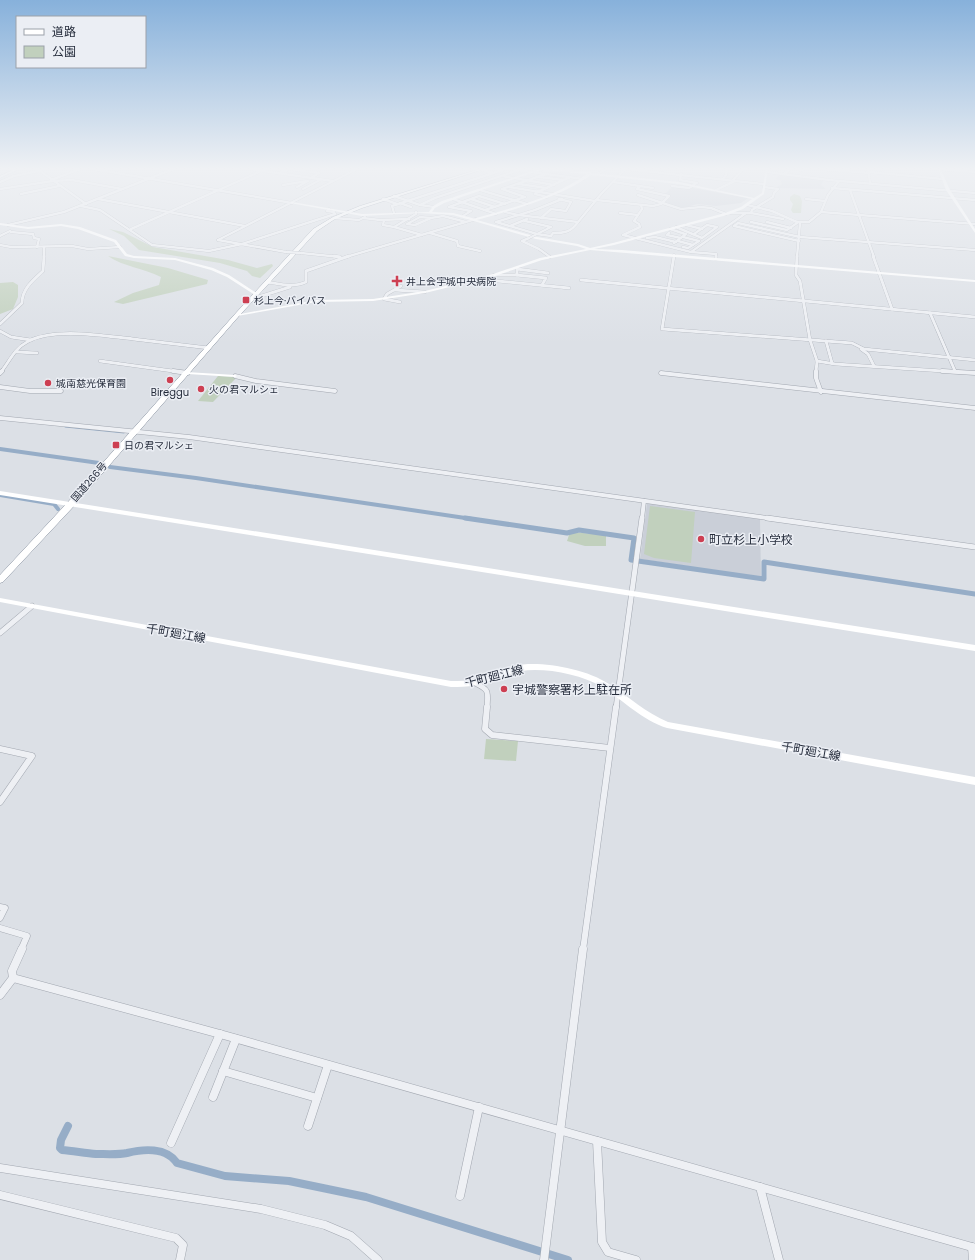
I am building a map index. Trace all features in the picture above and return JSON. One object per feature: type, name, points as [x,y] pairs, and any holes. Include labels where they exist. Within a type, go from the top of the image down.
[{"type":"highway","name":"国道266号","points":[[0,580],[71,504],[188,373],[251,299],[312,233],[321,227]]},
{"type":"street","points":[[22,227],[32,228]]},
{"type":"street","points":[[0,236],[10,231],[40,227]]},
{"type":"street","points":[[71,227],[109,238],[117,243],[125,254],[130,256],[175,259],[212,268],[228,276],[256,294]]},
{"type":"street","points":[[127,227],[154,246],[209,252],[242,244],[295,227]]},
{"type":"street","points":[[131,229],[136,227]]},
{"type":"street","points":[[243,227],[218,240],[286,252],[343,258]]},
{"type":"street","points":[[394,227],[423,235]]},
{"type":"street","points":[[251,299],[292,286],[301,285],[306,282],[305,272],[307,270],[451,227]]},
{"type":"street","points":[[499,227],[531,236],[591,249],[975,281]]},
{"type":"street","points":[[512,227],[536,234],[551,236],[553,233],[567,233],[575,227]]},
{"type":"street","points":[[523,230],[530,227]]},
{"type":"street","points":[[549,227],[522,241],[539,249],[550,257]]},
{"type":"street","points":[[640,227],[623,235],[688,248],[699,241],[667,235],[669,231]]},
{"type":"street","points":[[237,315],[316,301],[384,299],[425,292],[494,275],[530,262],[669,231],[676,227],[694,236],[702,238],[716,227]]},
{"type":"street","points":[[695,227],[718,233]]},
{"type":"street","points":[[671,245],[683,237],[694,236],[705,227]]},
{"type":"street","points":[[689,257],[691,252],[726,227]]},
{"type":"street","points":[[738,227],[799,238],[975,250]]},
{"type":"street","points":[[755,227],[799,238]]},
{"type":"street","points":[[773,227],[787,230],[791,228]]},
{"type":"street","points":[[787,227],[791,228]]},
{"type":"street","points":[[798,227],[799,238],[796,275],[800,281],[810,340],[817,361],[816,378],[821,392]]},
{"type":"street","points":[[863,227],[892,309]]},
{"type":"street","points":[[766,233],[770,230]]},
{"type":"street","points":[[0,231],[33,234],[34,238],[39,239],[37,246]]},
{"type":"street","points":[[669,231],[686,234],[683,237]]},
{"type":"street","points":[[430,233],[457,241],[458,246],[480,251]]},
{"type":"street","points":[[642,236],[691,252],[716,254],[716,259]]},
{"type":"street","points":[[647,238],[655,237],[693,244]]},
{"type":"street","points":[[0,245],[11,247],[72,246],[88,249],[120,247]]},
{"type":"street","points":[[0,324],[22,303],[22,298],[29,285],[43,270],[44,247]]},
{"type":"street","points":[[674,255],[667,288],[662,329],[852,343],[868,354],[874,366]]},
{"type":"street","points":[[543,284],[548,271],[517,269],[518,275],[516,280],[569,288]]},
{"type":"street","points":[[494,275],[518,275],[546,278]]},
{"type":"street","points":[[476,279],[543,284]]},
{"type":"street","points":[[581,280],[975,317]]},
{"type":"street","points":[[267,282],[292,286]]},
{"type":"street","points":[[384,299],[387,294],[401,286]]},
{"type":"street","points":[[395,290],[425,292]]},
{"type":"street","points":[[384,299],[400,302]]},
{"type":"street","points":[[930,313],[955,372]]},
{"type":"street","points":[[0,331],[11,338],[27,338],[32,340]]},
{"type":"street","points":[[0,373],[24,343],[32,340],[80,333],[209,348]]},
{"type":"street","points":[[826,341],[832,364]]},
{"type":"street","points":[[861,348],[975,360]]},
{"type":"street","points":[[17,352],[37,353]]},
{"type":"street","points":[[100,361],[188,373],[235,376],[256,381],[335,390]]},
{"type":"street","points":[[817,361],[832,364],[975,372]]},
{"type":"street","points":[[661,373],[975,408]]},
{"type":"street","points":[[0,388],[61,391]]},
{"type":"street","points":[[0,418],[133,433],[189,437],[975,547]]},
{"type":"street","points":[[0,493],[975,648]]},
{"type":"street","points":[[544,1260],[610,748],[644,501]]},
{"type":"street","name":"千町廻江線","points":[[0,600],[462,685],[475,683],[513,668],[543,668],[571,673],[598,681],[653,719],[667,725],[975,781]]},
{"type":"street","points":[[0,633],[32,606]]},
{"type":"street","points":[[475,683],[486,688],[488,692],[485,729],[492,735],[610,748]]},
{"type":"street","points":[[0,749],[32,756],[0,802]]},
{"type":"street","points":[[0,907],[4,908],[0,918]]},
{"type":"street","points":[[0,928],[27,936],[12,971],[13,978],[0,995]]},
{"type":"street","points":[[13,978],[220,1034],[973,1248],[973,1260]]},
{"type":"street","points":[[171,1143],[220,1034]]},
{"type":"street","points":[[213,1096],[236,1039]]},
{"type":"street","points":[[308,1126],[328,1065]]},
{"type":"street","points":[[223,1071],[317,1098]]},
{"type":"street","points":[[460,1196],[479,1107]]},
{"type":"street","points":[[597,1141],[602,1242],[608,1252],[636,1260]]},
{"type":"street","points":[[0,1168],[261,1209],[325,1225],[351,1236],[378,1260]]},
{"type":"street","points":[[760,1187],[780,1260]]},
{"type":"street","points":[[0,1195],[176,1238],[183,1245],[180,1260]]},
{"type":"shaded area","name":"町立杉上小学校","points":[[647,503],[760,519],[761,577],[640,559]]},
{"type":"green space","points":[[109,229],[123,232],[153,247],[228,260],[257,268],[272,264],[273,266],[260,278],[252,276],[247,271],[220,263],[139,250],[124,236]]},
{"type":"green space","points":[[108,256],[168,268],[208,280],[207,284],[123,304],[114,302],[133,293],[159,285],[161,277],[120,263]]},
{"type":"green space","points":[[13,282],[18,285],[18,297],[13,309],[0,314],[0,283]]},
{"type":"green space","points":[[218,376],[237,377],[213,402],[198,401]]},
{"type":"green space","points":[[650,506],[695,512],[691,563],[654,558],[644,554]]},
{"type":"green space","points":[[571,532],[606,535],[606,546],[585,546],[567,541]]},
{"type":"green space","points":[[486,739],[518,741],[516,761],[484,759]]},
{"type":"waterway","points":[[65,427],[124,433]]},
{"type":"waterway","points":[[0,449],[99,463]]},
{"type":"waterway","points":[[110,467],[196,478],[472,519]]},
{"type":"waterway","points":[[0,495],[54,504],[58,509]]},
{"type":"waterway","points":[[465,518],[567,533],[579,530],[634,538],[631,560],[764,579],[764,562],[975,594]]},
{"type":"waterway","points":[[68,1126],[61,1140],[60,1148],[62,1150],[96,1154],[123,1154],[154,1150],[167,1154],[177,1163],[225,1176],[289,1181],[366,1197],[568,1260]]},
{"type":"place","name":"井上会宇城中央病院","points":[[397,281]]},
{"type":"place","name":"杉上今·バイパス","points":[[246,300]]},
{"type":"place","name":"Bireggu","points":[[170,380]]},
{"type":"place","name":"城南慈光保育園","points":[[48,383]]},
{"type":"place","name":"火の君マルシェ","points":[[201,389]]},
{"type":"place","name":"日の君マルシェ","points":[[116,445]]},
{"type":"place","name":"町立杉上小学校","points":[[701,539]]},
{"type":"place","name":"宇城警察署杉上駐在所","points":[[504,689]]}]
